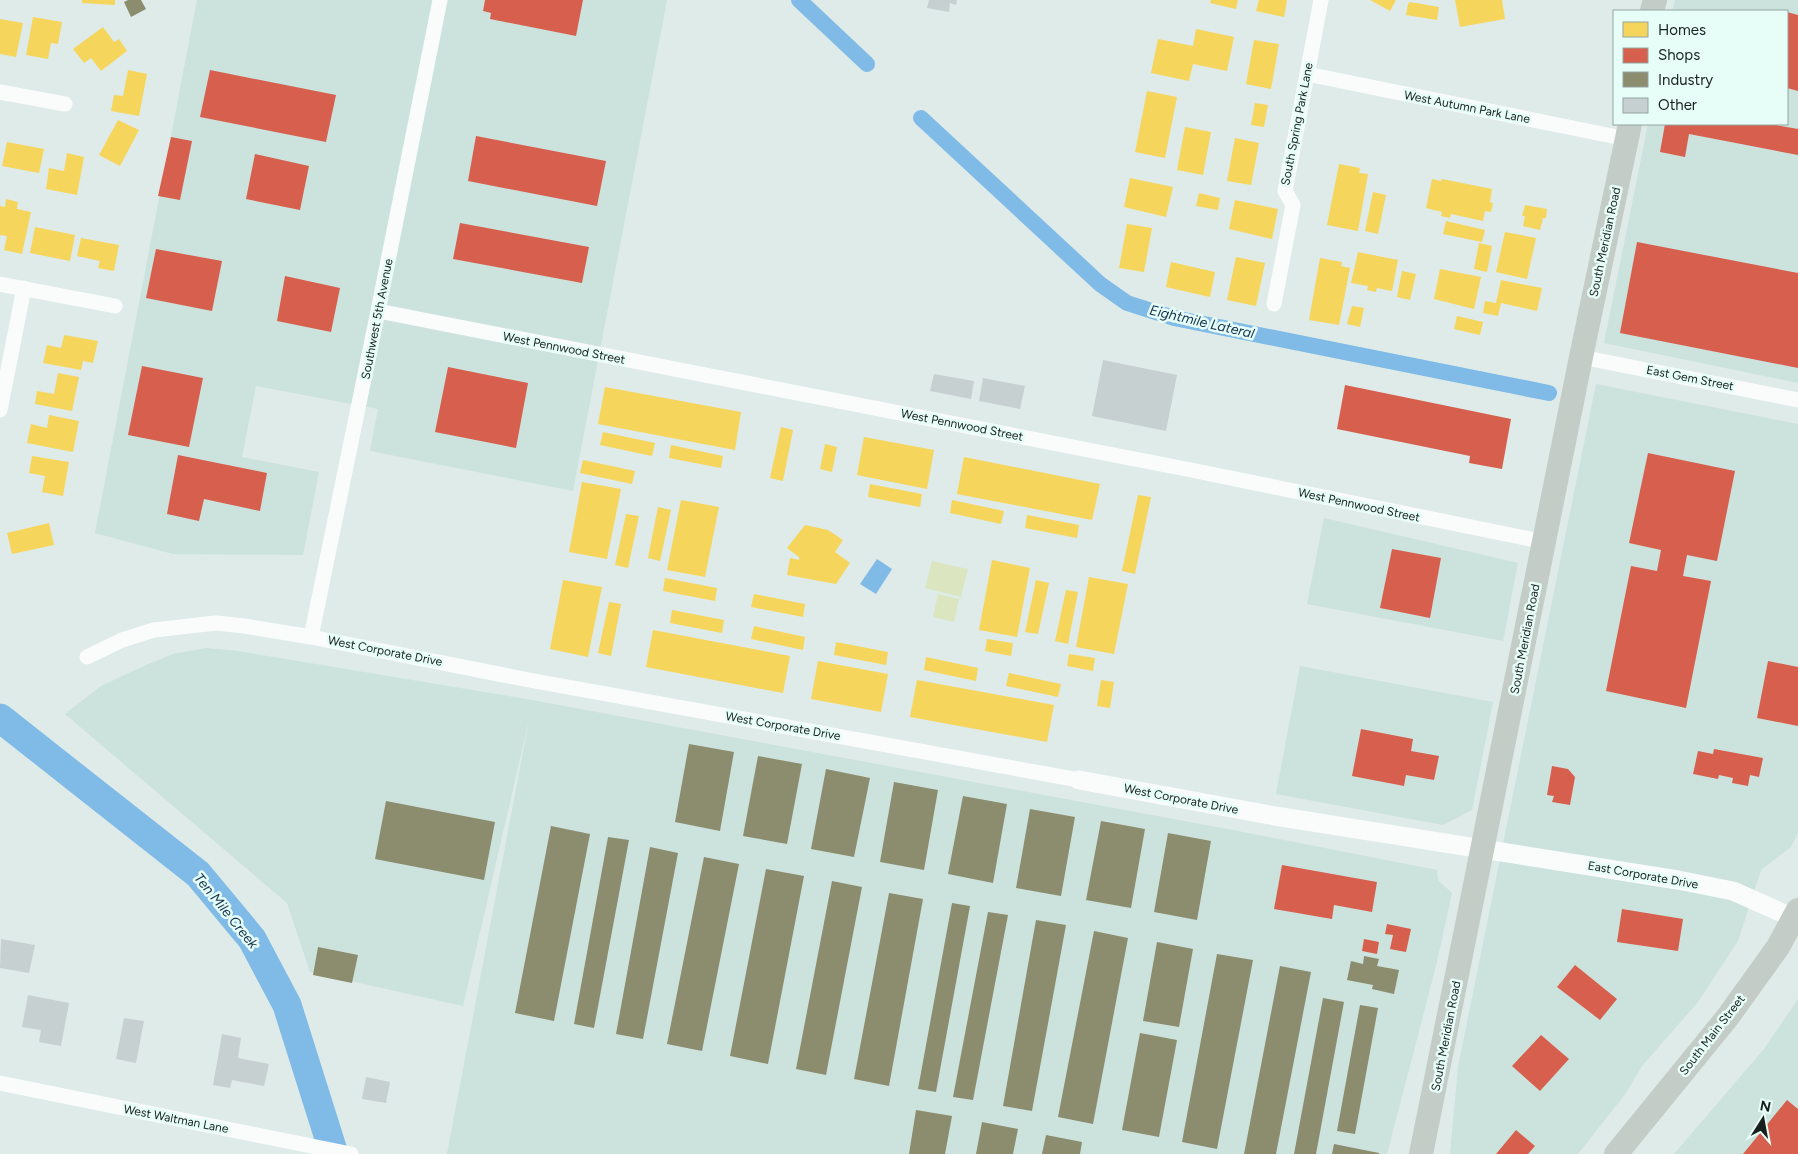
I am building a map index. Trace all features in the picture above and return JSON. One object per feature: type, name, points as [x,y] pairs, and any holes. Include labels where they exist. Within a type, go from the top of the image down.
[{"type":"main road","name":"South Meridian Road","points":[[1421,1154],[1628,132]]},
{"type":"main road","name":"South Main Street","points":[[1616,1154],[1727,1018],[1797,916]]},
{"type":"street","name":"Southwest 5th Avenue","points":[[311,637],[440,0]]},
{"type":"street","name":"South Spring Park Lane","points":[[1274,304],[1294,205],[1285,191],[1321,0]]},
{"type":"street","name":"West Autumn Park Lane","points":[[1307,74],[1628,132]]},
{"type":"street","points":[[0,92],[64,104]]},
{"type":"street","points":[[0,284],[115,306]]},
{"type":"street","points":[[0,410],[24,288]]},
{"type":"street","name":"West Pennwood Street","points":[[378,311],[1191,470],[1544,542]]},
{"type":"street","name":"East Gem Street","points":[[1581,357],[1798,400]]},
{"type":"street","name":"West Corporate Drive","points":[[88,657],[122,640],[154,630],[216,623],[244,626],[1275,816],[1482,849]]},
{"type":"street","name":"East Corporate Drive","points":[[1482,849],[1678,880],[1733,892],[1797,916]]},
{"type":"street","name":"West Waltman Lane","points":[[0,1083],[350,1154]]},
{"type":"shaded area","points":[[197,0],[667,0],[573,491],[370,451],[378,409],[256,386],[242,457],[319,472],[303,555],[173,554],[95,533]]},
{"type":"shaded area","points":[[1675,0],[1798,0],[1798,383],[1604,343],[1648,125],[1788,125],[1788,10],[1672,10]]},
{"type":"shaded area","points":[[1596,384],[1798,424],[1798,833],[1791,847],[1761,870],[1738,941],[1698,1002],[1642,1066],[1626,1093],[1578,1154],[1450,1154],[1458,1067]]},
{"type":"shaded area","points":[[1324,518],[1518,563],[1503,641],[1307,604]]},
{"type":"shaded area","points":[[206,648],[238,651],[532,700],[1238,831],[1437,870],[1438,880],[1452,893],[1436,966],[1387,1154],[447,1154],[529,720],[463,1006],[310,972],[287,903],[65,714],[101,686],[173,654]]},
{"type":"shaded area","points":[[1300,666],[1493,702],[1472,810],[1443,825],[1276,794]]},
{"type":"shaded area","points":[[1798,999],[1798,1154],[1674,1154],[1764,1049]]},
{"type":"green space","points":[[932,561],[968,569],[961,597],[925,588]]},
{"type":"green space","points":[[938,594],[959,599],[954,622],[933,617]]},
{"type":"water","points":[[877,559],[892,569],[876,594],[860,584]]},
{"type":"building: Homes","points":[[82,0],[115,0],[115,5],[82,3]]},
{"type":"building: Homes","points":[[1211,0],[1238,0],[1236,9],[1210,3]]},
{"type":"building: Homes","points":[[1259,0],[1287,0],[1284,17],[1256,11]]},
{"type":"building: Homes","points":[[1370,0],[1396,0],[1390,11]]},
{"type":"building: Homes","points":[[1455,0],[1502,0],[1505,19],[1460,27]]},
{"type":"building: Homes","points":[[1410,2],[1439,7],[1437,20],[1406,15]]},
{"type":"building: Homes","points":[[33,17],[62,22],[58,44],[51,43],[48,59],[26,55]]},
{"type":"building: Homes","points":[[0,19],[23,23],[16,57],[0,54]]},
{"type":"building: Homes","points":[[103,27],[114,42],[119,39],[127,51],[101,71],[91,58],[84,63],[73,49]]},
{"type":"building: Homes","points":[[1196,29],[1234,37],[1227,71],[1193,64],[1189,81],[1151,73],[1158,39],[1193,46]]},
{"type":"building: Homes","points":[[1254,40],[1279,44],[1271,89],[1246,84]]},
{"type":"building: Homes","points":[[128,70],[147,74],[139,116],[111,111],[114,95],[123,96]]},
{"type":"building: Homes","points":[[1147,91],[1177,97],[1165,158],[1135,152]]},
{"type":"building: Homes","points":[[1255,103],[1268,105],[1264,127],[1251,125]]},
{"type":"building: Homes","points":[[118,120],[139,130],[120,166],[99,155]]},
{"type":"building: Homes","points":[[1185,127],[1211,132],[1203,175],[1177,170]]},
{"type":"building: Homes","points":[[1235,138],[1259,143],[1251,185],[1227,181]]},
{"type":"building: Homes","points":[[7,142],[44,149],[39,173],[2,166]]},
{"type":"building: Homes","points":[[67,153],[84,157],[77,195],[46,189],[49,168],[64,171]]},
{"type":"building: Homes","points":[[1339,164],[1360,168],[1359,173],[1368,174],[1358,231],[1327,225]]},
{"type":"building: Homes","points":[[1130,178],[1173,187],[1166,217],[1124,207]]},
{"type":"building: Homes","points":[[1432,179],[1441,181],[1442,179],[1492,189],[1490,202],[1493,203],[1491,212],[1485,211],[1483,221],[1451,214],[1450,218],[1441,216],[1442,212],[1426,208]]},
{"type":"building: Homes","points":[[1373,192],[1386,195],[1378,234],[1365,231]]},
{"type":"building: Homes","points":[[1199,193],[1220,198],[1218,210],[1196,206]]},
{"type":"building: Homes","points":[[6,199],[18,202],[17,209],[31,212],[22,254],[4,250],[7,236],[0,235],[0,206],[5,207]]},
{"type":"building: Homes","points":[[1235,200],[1278,209],[1272,239],[1229,229]]},
{"type":"building: Homes","points":[[1525,205],[1547,209],[1546,218],[1543,218],[1540,230],[1523,226],[1525,216],[1522,216]]},
{"type":"building: Homes","points":[[1446,221],[1485,230],[1482,242],[1443,234]]},
{"type":"building: Homes","points":[[1127,224],[1152,228],[1144,272],[1119,268]]},
{"type":"building: Homes","points":[[35,227],[75,235],[70,261],[30,253]]},
{"type":"building: Homes","points":[[1505,232],[1536,238],[1527,279],[1496,272]]},
{"type":"building: Homes","points":[[81,238],[119,245],[114,271],[98,268],[100,261],[77,256]]},
{"type":"building: Homes","points":[[1479,243],[1492,246],[1487,272],[1474,269]]},
{"type":"building: Homes","points":[[1358,252],[1398,260],[1392,291],[1377,288],[1376,292],[1367,290],[1368,286],[1351,283]]},
{"type":"building: Homes","points":[[1236,257],[1265,263],[1256,306],[1227,300]]},
{"type":"building: Homes","points":[[1320,258],[1342,262],[1341,266],[1350,268],[1339,325],[1309,320]]},
{"type":"building: Homes","points":[[1171,262],[1215,272],[1210,297],[1166,287]]},
{"type":"building: Homes","points":[[1440,269],[1481,277],[1474,309],[1434,299]]},
{"type":"building: Homes","points":[[1402,271],[1416,274],[1410,300],[1397,297]]},
{"type":"building: Homes","points":[[1501,280],[1542,288],[1537,311],[1501,303],[1498,316],[1483,313],[1485,301],[1496,303]]},
{"type":"building: Homes","points":[[1352,306],[1364,308],[1360,327],[1347,324]]},
{"type":"building: Homes","points":[[1457,316],[1483,322],[1480,335],[1454,329]]},
{"type":"building: Homes","points":[[64,335],[98,341],[93,363],[83,361],[81,370],[43,363],[47,345],[61,348]]},
{"type":"building: Homes","points":[[58,373],[79,377],[72,411],[35,404],[37,391],[54,394]]},
{"type":"building: Homes","points":[[605,387],[741,412],[735,450],[598,424]]},
{"type":"building: Homes","points":[[49,415],[79,421],[73,452],[27,443],[31,424],[47,428]]},
{"type":"building: Homes","points":[[781,427],[793,430],[783,481],[770,478]]},
{"type":"building: Homes","points":[[603,432],[655,443],[652,456],[600,445]]},
{"type":"building: Homes","points":[[864,437],[934,450],[927,489],[857,475]]},
{"type":"building: Homes","points":[[825,444],[837,447],[832,472],[820,469]]},
{"type":"building: Homes","points":[[671,445],[723,456],[721,468],[669,458]]},
{"type":"building: Homes","points":[[32,456],[69,462],[63,496],[42,492],[45,476],[29,473]]},
{"type":"building: Homes","points":[[964,457],[1100,484],[1092,520],[957,494]]},
{"type":"building: Homes","points":[[583,460],[635,471],[632,484],[580,473]]},
{"type":"building: Homes","points":[[582,482],[621,489],[607,559],[569,552]]},
{"type":"building: Homes","points":[[870,484],[922,494],[920,507],[868,497]]},
{"type":"building: Homes","points":[[1138,495],[1151,497],[1135,574],[1122,571]]},
{"type":"building: Homes","points":[[681,500],[719,507],[705,577],[667,570]]},
{"type":"building: Homes","points":[[952,500],[1004,511],[1001,524],[950,513]]},
{"type":"building: Homes","points":[[658,507],[671,510],[660,561],[648,558]]},
{"type":"building: Homes","points":[[626,514],[639,516],[628,568],[615,565]]},
{"type":"building: Homes","points":[[1027,515],[1079,525],[1077,538],[1025,528]]},
{"type":"building: Homes","points":[[49,523],[54,545],[12,554],[7,533]]},
{"type":"building: Homes","points":[[805,525],[828,530],[843,540],[835,552],[850,563],[836,584],[787,575],[790,558],[799,560],[799,557],[787,548]]},
{"type":"building: Homes","points":[[992,560],[1030,568],[1017,637],[979,630]]},
{"type":"building: Homes","points":[[1089,577],[1128,584],[1114,654],[1076,647]]},
{"type":"building: Homes","points":[[665,578],[717,588],[715,601],[663,591]]},
{"type":"building: Homes","points":[[563,580],[602,587],[588,657],[550,649]]},
{"type":"building: Homes","points":[[1036,580],[1049,583],[1038,634],[1025,632]]},
{"type":"building: Homes","points":[[1066,590],[1078,592],[1068,644],[1055,641]]},
{"type":"building: Homes","points":[[754,594],[805,604],[803,617],[751,607]]},
{"type":"building: Homes","points":[[609,602],[621,604],[611,656],[598,653]]},
{"type":"building: Homes","points":[[672,610],[724,620],[722,633],[670,623]]},
{"type":"building: Homes","points":[[754,626],[805,637],[803,650],[751,639]]},
{"type":"building: Homes","points":[[653,630],[790,656],[783,693],[646,667]]},
{"type":"building: Homes","points":[[987,639],[1013,643],[1011,656],[985,651]]},
{"type":"building: Homes","points":[[836,642],[888,652],[886,665],[834,655]]},
{"type":"building: Homes","points":[[1069,654],[1095,658],[1093,671],[1067,666]]},
{"type":"building: Homes","points":[[926,657],[978,668],[976,681],[924,670]]},
{"type":"building: Homes","points":[[818,661],[888,674],[881,712],[811,699]]},
{"type":"building: Homes","points":[[1009,673],[1061,684],[1058,697],[1006,686]]},
{"type":"building: Homes","points":[[917,680],[1054,705],[1047,742],[910,717]]},
{"type":"building: Homes","points":[[1101,680],[1114,682],[1110,708],[1097,706]]},
{"type":"building: Shops","points":[[485,0],[583,0],[576,36],[490,19],[491,13],[483,11]]},
{"type":"building: Shops","points":[[1788,12],[1798,15],[1798,91],[1788,88]]},
{"type":"building: Shops","points":[[210,70],[336,95],[326,142],[200,117]]},
{"type":"building: Shops","points":[[1665,125],[1776,125],[1798,129],[1798,155],[1689,134],[1685,157],[1660,152]]},
{"type":"building: Shops","points":[[476,136],[606,161],[597,206],[468,181]]},
{"type":"building: Shops","points":[[171,137],[192,141],[180,200],[158,196]]},
{"type":"building: Shops","points":[[255,154],[309,166],[300,210],[246,199]]},
{"type":"building: Shops","points":[[460,223],[589,247],[582,283],[453,259]]},
{"type":"building: Shops","points":[[1637,242],[1798,273],[1798,368],[1620,333]]},
{"type":"building: Shops","points":[[156,249],[222,261],[212,311],[146,298]]},
{"type":"building: Shops","points":[[285,276],[340,288],[331,332],[277,321]]},
{"type":"building: Shops","points":[[142,366],[203,378],[189,447],[128,435]]},
{"type":"building: Shops","points":[[448,367],[528,383],[516,448],[435,432]]},
{"type":"building: Shops","points":[[1345,385],[1511,419],[1502,469],[1469,463],[1470,456],[1337,429]]},
{"type":"building: Shops","points":[[1648,453],[1735,471],[1717,561],[1687,555],[1683,576],[1711,581],[1686,708],[1606,691],[1631,566],[1657,571],[1661,550],[1629,543]]},
{"type":"building: Shops","points":[[178,455],[267,473],[260,511],[204,499],[199,521],[167,514]]},
{"type":"building: Shops","points":[[1392,549],[1441,558],[1430,618],[1380,608]]},
{"type":"building: Shops","points":[[1768,661],[1798,667],[1798,726],[1757,718]]},
{"type":"building: Shops","points":[[1361,729],[1413,739],[1411,751],[1439,756],[1434,780],[1406,775],[1404,786],[1352,776]]},
{"type":"building: Shops","points":[[1714,749],[1763,758],[1759,777],[1750,775],[1748,786],[1732,783],[1733,778],[1719,775],[1718,779],[1693,774],[1698,751],[1713,754]]},
{"type":"building: Shops","points":[[1552,766],[1568,769],[1575,777],[1570,805],[1552,802],[1554,796],[1547,795]]},
{"type":"building: Shops","points":[[1282,865],[1377,882],[1372,912],[1334,905],[1332,919],[1274,909]]},
{"type":"building: Shops","points":[[1622,909],[1683,919],[1678,951],[1617,942]]},
{"type":"building: Shops","points":[[1387,924],[1411,929],[1406,952],[1390,949],[1393,935],[1385,934]]},
{"type":"building: Shops","points":[[1364,939],[1379,942],[1377,954],[1362,951]]},
{"type":"building: Shops","points":[[1575,965],[1617,999],[1600,1020],[1557,987]]},
{"type":"building: Shops","points":[[1541,1035],[1569,1059],[1540,1091],[1512,1066]]},
{"type":"building: Shops","points":[[1787,1100],[1798,1109],[1798,1154],[1743,1154]]},
{"type":"building: Shops","points":[[1516,1130],[1535,1146],[1528,1154],[1496,1154]]},
{"type":"building: Industry","points":[[128,0],[141,0],[146,9],[131,17],[124,2]]},
{"type":"building: Industry","points":[[689,744],[734,752],[720,831],[675,822]]},
{"type":"building: Industry","points":[[758,756],[802,764],[787,844],[743,836]]},
{"type":"building: Industry","points":[[826,769],[870,778],[854,857],[811,849]]},
{"type":"building: Industry","points":[[894,782],[938,790],[924,870],[880,862]]},
{"type":"building: Industry","points":[[963,796],[1007,804],[993,883],[948,874]]},
{"type":"building: Industry","points":[[386,801],[495,822],[484,880],[375,859]]},
{"type":"building: Industry","points":[[1030,809],[1075,817],[1061,896],[1016,888]]},
{"type":"building: Industry","points":[[1101,821],[1145,829],[1131,908],[1086,900]]},
{"type":"building: Industry","points":[[551,826],[590,834],[554,1021],[515,1013]]},
{"type":"building: Industry","points":[[1168,833],[1211,841],[1197,920],[1154,912]]},
{"type":"building: Industry","points":[[608,837],[629,840],[594,1028],[574,1024]]},
{"type":"building: Industry","points":[[650,847],[678,853],[643,1039],[616,1034]]},
{"type":"building: Industry","points":[[704,857],[739,864],[702,1051],[667,1044]]},
{"type":"building: Industry","points":[[766,869],[804,876],[768,1064],[730,1056]]},
{"type":"building: Industry","points":[[832,881],[862,887],[826,1075],[796,1069]]},
{"type":"building: Industry","points":[[889,893],[923,899],[889,1086],[854,1079]]},
{"type":"building: Industry","points":[[952,903],[970,906],[936,1092],[918,1089]]},
{"type":"building: Industry","points":[[988,912],[1008,915],[973,1100],[953,1097]]},
{"type":"building: Industry","points":[[1036,920],[1066,925],[1032,1111],[1003,1106]]},
{"type":"building: Industry","points":[[1094,931],[1128,938],[1093,1124],[1058,1117]]},
{"type":"building: Industry","points":[[1157,942],[1193,949],[1179,1027],[1143,1021]]},
{"type":"building: Industry","points":[[318,947],[358,955],[352,983],[313,975]]},
{"type":"building: Industry","points":[[1217,954],[1253,960],[1217,1149],[1182,1142]]},
{"type":"building: Industry","points":[[1364,956],[1379,959],[1377,966],[1399,970],[1394,994],[1372,989],[1373,985],[1347,980],[1351,961],[1363,964]]},
{"type":"building: Industry","points":[[1280,966],[1311,972],[1276,1154],[1244,1154]]},
{"type":"building: Industry","points":[[1323,998],[1344,1002],[1316,1154],[1294,1154]]},
{"type":"building: Industry","points":[[1360,1005],[1378,1008],[1355,1134],[1337,1131]]},
{"type":"building: Industry","points":[[1140,1033],[1177,1040],[1159,1137],[1122,1130]]},
{"type":"building: Industry","points":[[916,1110],[952,1116],[945,1154],[909,1154]]},
{"type":"building: Industry","points":[[982,1122],[1018,1129],[1013,1154],[976,1154]]},
{"type":"building: Industry","points":[[1046,1135],[1082,1142],[1080,1154],[1042,1154]]},
{"type":"building: Industry","points":[[1334,1144],[1379,1153],[1379,1154],[1332,1154]]},
{"type":"building: Other","points":[[929,0],[957,0],[956,5],[950,3],[949,12],[927,8]]},
{"type":"building: Other","points":[[1103,360],[1177,375],[1166,431],[1092,416]]},
{"type":"building: Other","points":[[934,374],[974,381],[971,399],[930,391]]},
{"type":"building: Other","points":[[983,378],[1025,386],[1020,409],[979,401]]},
{"type":"building: Other","points":[[1,939],[35,945],[29,973],[0,968]]},
{"type":"building: Other","points":[[28,995],[69,1003],[61,1046],[39,1042],[41,1030],[22,1027]]},
{"type":"building: Other","points":[[124,1018],[144,1021],[136,1063],[116,1059]]},
{"type":"building: Other","points":[[222,1034],[241,1038],[238,1058],[269,1064],[264,1086],[232,1080],[230,1088],[213,1085]]},
{"type":"building: Other","points":[[366,1077],[390,1082],[386,1103],[362,1099]]},
{"type":"waterway","name":"Eightmile Lateral","points":[[799,0],[867,64]]},
{"type":"waterway","name":"Eightmile Lateral","points":[[921,118],[1100,284],[1127,303],[1174,318],[1549,393]]},
{"type":"waterway","name":"Ten Mile Creek","points":[[0,718],[198,874],[252,939],[287,1005],[334,1154]]}]
